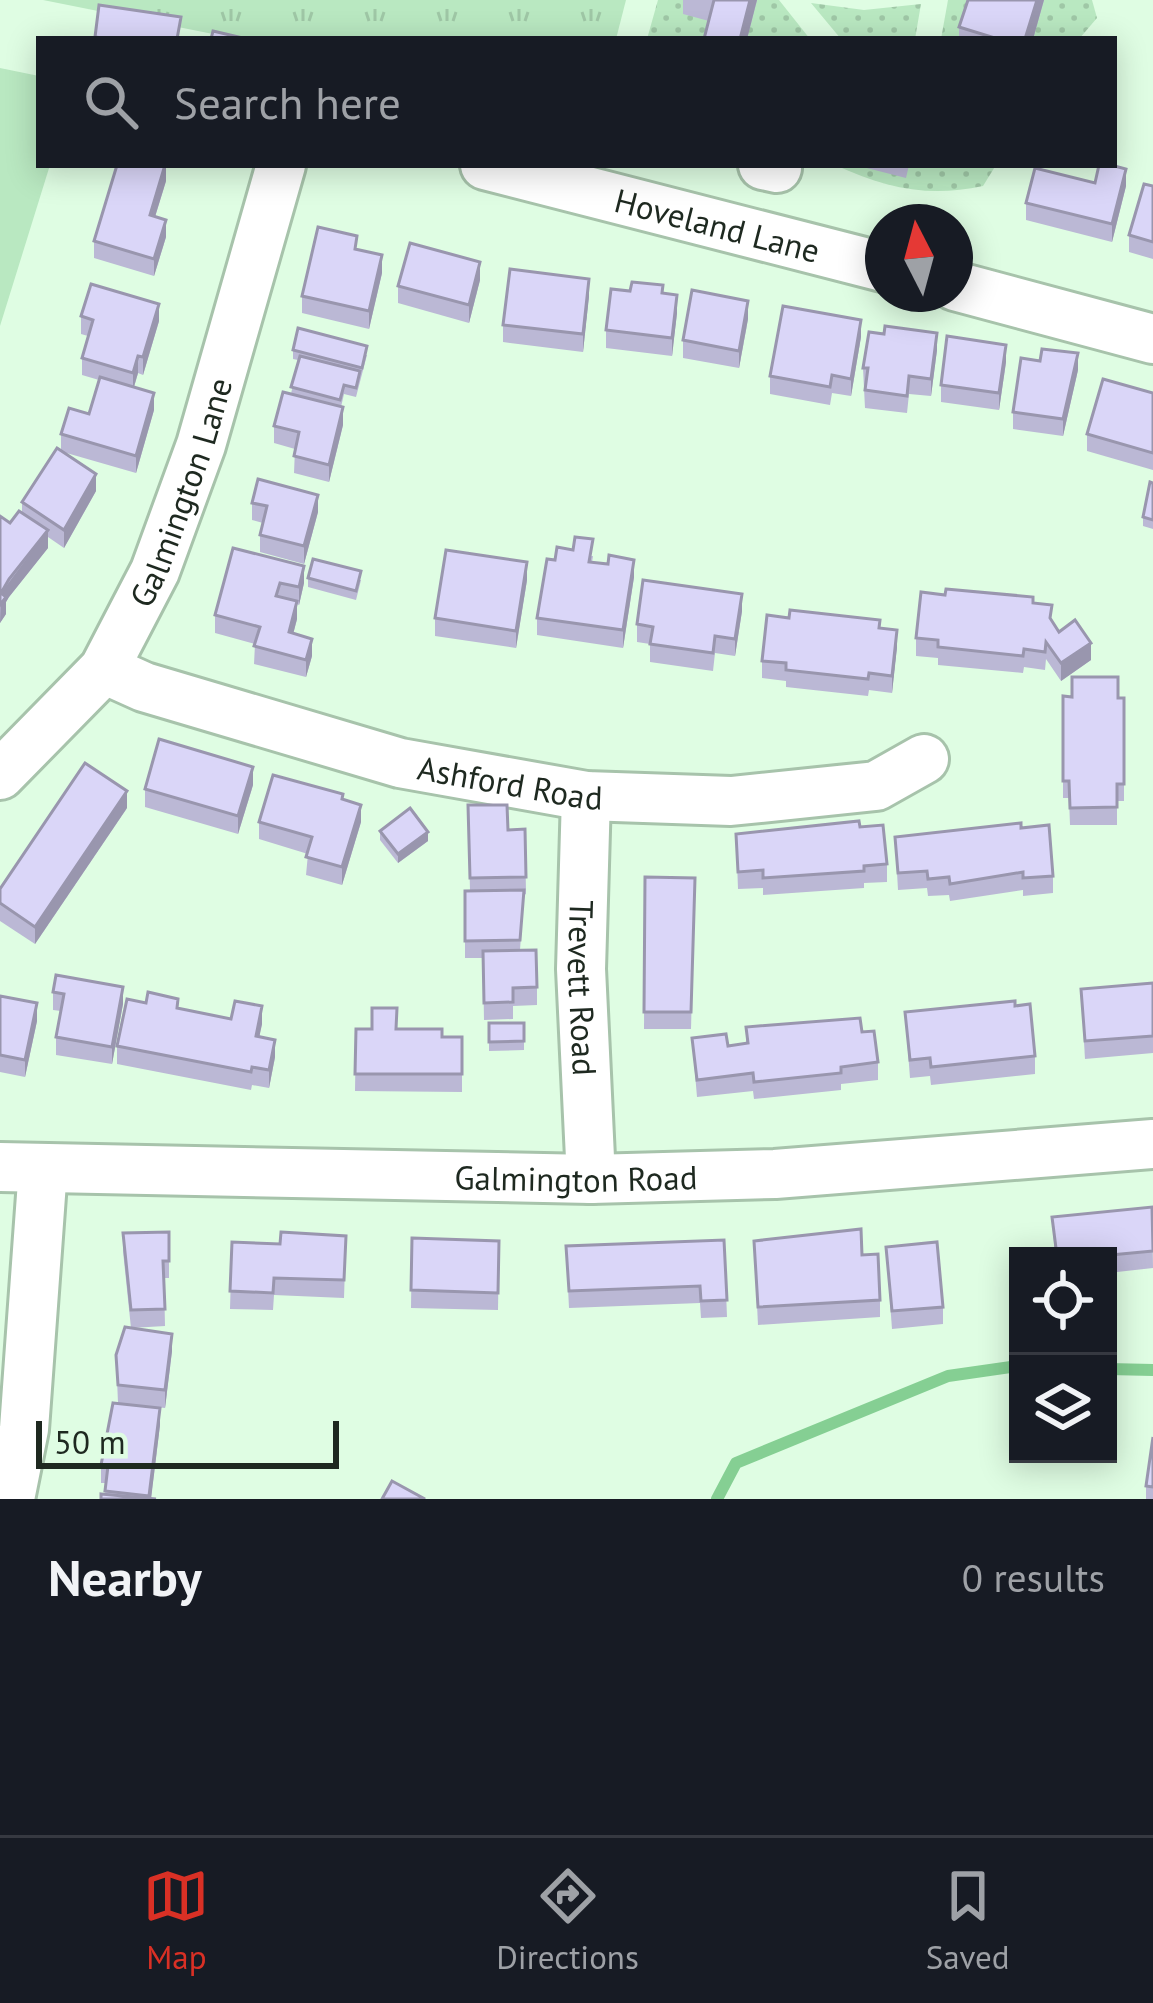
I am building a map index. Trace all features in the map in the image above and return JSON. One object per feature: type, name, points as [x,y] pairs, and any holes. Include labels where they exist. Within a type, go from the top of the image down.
[{"type":"street","name":"Galmington Lane","points":[[0,775],[104,669],[155,571],[201,445],[280,168]]},
{"type":"street","name":"Hoveland Lane","points":[[497,168],[865,262]]},
{"type":"street","points":[[973,291],[1153,339]]},
{"type":"street","name":"Ashford Road","points":[[104,669],[144,687],[400,763],[586,796],[731,801],[876,786],[924,759]]},
{"type":"street","name":"Trevett Road","points":[[586,796],[581,969],[592,1179]]},
{"type":"street","name":"Galmington Road","points":[[21,1168],[592,1179],[775,1174],[1153,1144]]},
{"type":"street","points":[[10,1499],[24,1429],[21,1168]]},
{"type":"green space","points":[[43,0],[626,0],[617,36],[223,36]]},
{"type":"green space","points":[[658,0],[779,0],[808,36],[648,36]]},
{"type":"green space","points":[[948,0],[1092,0],[1097,18],[1082,36],[942,36]]},
{"type":"green space","points":[[811,3],[864,10],[921,4],[916,36],[838,36]]},
{"type":"green space","points":[[0,68],[36,75],[36,168],[49,168],[0,326]]},
{"type":"green space","points":[[842,168],[994,168],[983,186],[944,191],[872,180]]},
{"type":"building","points":[[714,0],[750,0],[741,36],[705,36]]},
{"type":"building","points":[[968,0],[1037,0],[1026,36],[988,36],[959,27]]},
{"type":"building","points":[[99,5],[181,17],[178,36],[95,36]]},
{"type":"building","points":[[116,168],[164,168],[150,215],[166,220],[154,259],[94,241]]},
{"type":"building","points":[[1035,168],[1095,183],[1098,168],[1126,169],[1112,224],[1026,203]]},
{"type":"building","points":[[1144,184],[1153,186],[1153,242],[1129,235]]},
{"type":"building","points":[[318,227],[357,236],[355,249],[382,255],[369,311],[302,296]]},
{"type":"building","points":[[410,243],[480,262],[469,305],[398,286]]},
{"type":"building","points":[[510,269],[589,279],[583,334],[503,325]]},
{"type":"building","points":[[632,282],[663,285],[662,293],[677,295],[672,338],[606,330],[611,289],[630,291]]},
{"type":"building","points":[[91,284],[159,304],[143,357],[138,356],[133,373],[82,358],[93,320],[81,316]]},
{"type":"building","points":[[692,290],[748,301],[739,351],[683,340]]},
{"type":"building","points":[[783,306],[861,320],[851,379],[832,375],[830,387],[770,376]]},
{"type":"building","points":[[885,326],[937,333],[931,379],[909,376],[907,396],[865,390],[869,332],[884,334]]},
{"type":"building","points":[[298,328],[367,346],[362,368],[293,350]]},
{"type":"building","points":[[947,336],[1006,345],[999,393],[941,385]]},
{"type":"building","points":[[1042,349],[1078,353],[1063,419],[1013,412],[1021,358],[1040,361]]},
{"type":"building","points":[[300,356],[360,371],[356,388],[344,385],[340,400],[291,387]]},
{"type":"building","points":[[100,377],[154,393],[136,456],[61,434],[69,408],[89,414]]},
{"type":"building","points":[[1103,379],[1153,393],[1153,453],[1087,434]]},
{"type":"building","points":[[283,392],[343,407],[329,465],[294,456],[299,432],[274,426]]},
{"type":"building","points":[[57,448],[96,474],[64,530],[22,502]]},
{"type":"building","points":[[258,479],[318,495],[304,546],[260,535],[267,506],[252,503]]},
{"type":"building","points":[[1153,483],[1153,520],[1143,517]]},
{"type":"building","points":[[19,511],[48,530],[9,579],[0,605],[0,516],[10,523]]},
{"type":"building","points":[[575,537],[593,539],[589,562],[608,564],[609,555],[634,560],[623,630],[537,618],[547,559],[555,560],[557,547],[573,550]]},
{"type":"building","points":[[233,548],[304,566],[299,587],[280,583],[276,596],[297,601],[289,632],[312,639],[306,660],[254,646],[260,627],[215,615]]},
{"type":"building","points":[[446,550],[527,562],[516,631],[435,618]]},
{"type":"building","points":[[313,559],[361,571],[356,591],[308,578]]},
{"type":"building","points":[[643,580],[742,594],[735,639],[715,636],[713,653],[650,644],[653,627],[637,624]]},
{"type":"building","points":[[946,589],[1033,597],[1033,603],[1052,605],[1050,618],[1059,632],[1075,620],[1091,643],[1061,663],[1046,642],[1045,652],[1024,649],[1023,656],[938,647],[938,640],[916,638],[921,592],[945,595]]},
{"type":"building","points":[[790,610],[880,620],[879,628],[897,630],[892,676],[869,673],[868,679],[786,670],[786,663],[762,661],[767,615],[789,618]]},
{"type":"building","points":[[1072,677],[1118,677],[1118,698],[1124,698],[1124,784],[1117,784],[1117,807],[1070,808],[1069,781],[1063,781],[1063,696],[1072,697]]},
{"type":"building","points":[[159,739],[253,767],[238,816],[145,789]]},
{"type":"building","points":[[85,763],[127,791],[35,927],[0,903],[0,889]]},
{"type":"building","points":[[273,775],[343,794],[342,799],[361,805],[342,867],[306,857],[312,837],[259,822]]},
{"type":"building","points":[[468,805],[507,805],[508,830],[525,829],[526,877],[470,878]]},
{"type":"building","points":[[410,808],[428,832],[398,854],[380,831]]},
{"type":"building","points":[[859,821],[860,827],[883,825],[887,864],[864,866],[864,871],[763,878],[763,870],[738,872],[736,834]]},
{"type":"building","points":[[1021,823],[1021,828],[1049,825],[1053,876],[1023,878],[1023,872],[950,884],[949,877],[928,879],[927,871],[898,873],[895,837]]},
{"type":"building","points":[[645,877],[695,878],[691,1012],[644,1012]]},
{"type":"building","points":[[524,890],[520,940],[465,941],[465,891]]},
{"type":"building","points":[[536,950],[537,987],[513,988],[513,1002],[484,1003],[483,951]]},
{"type":"building","points":[[56,975],[123,987],[112,1047],[56,1037],[64,994],[53,992]]},
{"type":"building","points":[[1153,983],[1153,1036],[1085,1041],[1081,989]]},
{"type":"building","points":[[148,992],[178,999],[177,1008],[231,1019],[235,1001],[262,1006],[256,1036],[275,1040],[269,1070],[252,1067],[251,1072],[117,1046],[127,999],[146,1003]]},
{"type":"building","points":[[0,996],[37,1003],[25,1060],[0,1055]]},
{"type":"building","points":[[1015,1001],[1015,1006],[1030,1004],[1035,1056],[931,1067],[930,1058],[910,1060],[905,1012]]},
{"type":"building","points":[[372,1008],[397,1008],[396,1029],[442,1029],[442,1037],[462,1037],[462,1074],[355,1074],[356,1029],[372,1029]]},
{"type":"building","points":[[860,1018],[862,1032],[874,1031],[878,1062],[841,1067],[841,1073],[754,1082],[753,1073],[697,1080],[692,1038],[726,1034],[728,1046],[748,1043],[746,1027]]},
{"type":"building","points":[[489,1023],[524,1023],[524,1041],[489,1042]]},
{"type":"building","points":[[1152,1207],[1153,1251],[1117,1254],[1117,1247],[1056,1247],[1052,1217]]},
{"type":"building","points":[[861,1229],[862,1255],[878,1254],[880,1300],[758,1307],[754,1241]]},
{"type":"building","points":[[169,1232],[169,1261],[163,1261],[165,1309],[131,1310],[123,1233]]},
{"type":"building","points":[[281,1232],[346,1236],[344,1280],[274,1278],[273,1293],[230,1291],[232,1242],[280,1244]]},
{"type":"building","points":[[412,1238],[499,1241],[498,1293],[411,1290]]},
{"type":"building","points":[[724,1240],[727,1300],[701,1301],[700,1286],[569,1291],[566,1246]]},
{"type":"building","points":[[937,1242],[943,1307],[892,1311],[886,1247]]},
{"type":"building","points":[[125,1327],[172,1334],[165,1390],[118,1385],[116,1355]]},
{"type":"building","points":[[113,1403],[160,1408],[149,1496],[105,1491],[108,1466],[101,1465]]},
{"type":"building","points":[[1153,1437],[1153,1487],[1146,1486]]},
{"type":"building","points":[[392,1481],[425,1499],[382,1499]]},
{"type":"building","points":[[101,1494],[156,1499],[101,1499]]},
{"type":"waterway","points":[[717,1499],[736,1463],[948,1376],[1009,1367]]},
{"type":"waterway","points":[[1117,1369],[1153,1370]]}]
